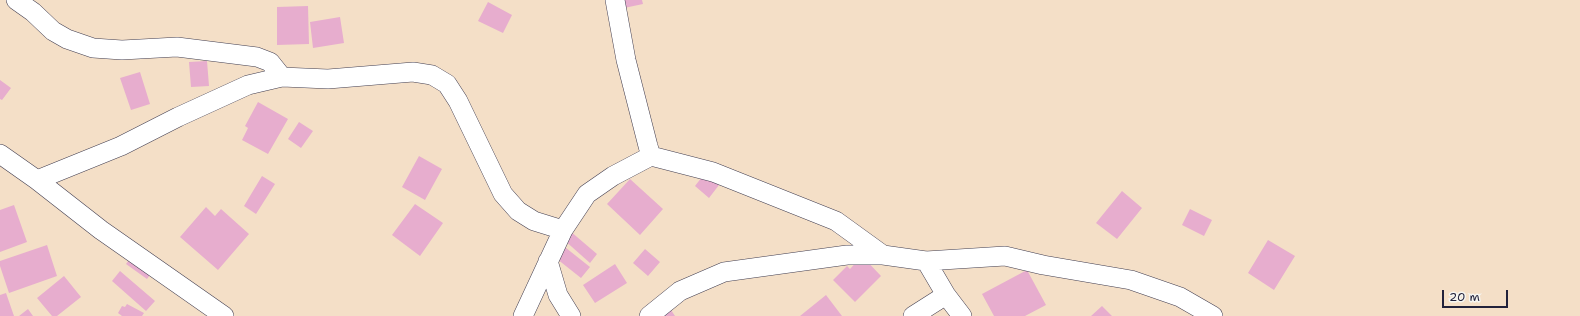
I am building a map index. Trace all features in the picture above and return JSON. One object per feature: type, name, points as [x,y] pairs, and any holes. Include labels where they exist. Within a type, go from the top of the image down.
[{"type":"street","points":[[16,0],[33,12],[53,30],[67,39],[93,48],[122,50],[177,47],[257,57],[270,62],[282,77]]},
{"type":"street","points":[[615,0],[626,60],[648,146],[652,156]]},
{"type":"street","points":[[37,180],[122,146],[178,116],[248,86],[282,77],[328,79],[413,72],[432,75],[447,84],[458,101],[503,194],[518,211],[534,221],[563,230]]},
{"type":"street","points":[[0,154],[37,180],[101,230],[220,314]]},
{"type":"street","points":[[524,316],[563,230],[587,194],[613,176],[652,156],[713,172],[836,221],[883,255]]},
{"type":"street","points":[[649,316],[680,291],[724,272],[847,255],[883,255],[926,261],[1005,256],[1050,266],[1131,280],[1180,297],[1213,316]]},
{"type":"street","points":[[548,261],[558,295],[571,316]]},
{"type":"street","points":[[926,261],[946,295],[962,316]]},
{"type":"street","points":[[913,316],[946,295]]},
{"type":"building","points":[[622,0],[642,0],[643,4],[624,8]]},
{"type":"building","points":[[488,2],[512,15],[503,33],[478,21]]},
{"type":"building","points":[[308,6],[309,44],[277,45],[277,7]]},
{"type":"building","points":[[340,17],[344,43],[313,48],[310,22]]},
{"type":"building","points":[[207,61],[209,86],[191,87],[189,62]]},
{"type":"building","points":[[140,72],[150,104],[131,110],[120,78]]},
{"type":"building","points":[[0,80],[11,88],[2,100],[0,99]]},
{"type":"building","points":[[258,102],[288,119],[268,154],[242,140],[248,128],[245,126]]},
{"type":"building","points":[[299,122],[313,131],[301,148],[288,139]]},
{"type":"building","points":[[419,156],[442,169],[425,200],[402,187]]},
{"type":"building","points":[[705,173],[719,185],[709,198],[695,186]]},
{"type":"building","points":[[262,176],[275,184],[256,214],[244,206]]},
{"type":"building","points":[[630,179],[663,209],[640,235],[607,204]]},
{"type":"building","points":[[1122,191],[1142,208],[1117,239],[1096,223]]},
{"type":"building","points":[[415,204],[443,223],[420,256],[392,235]]},
{"type":"building","points":[[14,205],[27,242],[0,252],[0,210]]},
{"type":"building","points":[[206,207],[215,216],[221,209],[249,234],[218,270],[180,237]]},
{"type":"building","points":[[1190,209],[1212,220],[1204,236],[1182,225]]},
{"type":"building","points":[[570,231],[597,254],[590,263],[563,239]]},
{"type":"building","points":[[1268,240],[1295,256],[1274,290],[1248,273]]},
{"type":"building","points":[[561,244],[590,267],[581,278],[552,255]]},
{"type":"building","points":[[47,245],[57,276],[9,293],[0,266],[0,261]]},
{"type":"building","points":[[645,249],[660,262],[648,276],[633,263]]},
{"type":"building","points":[[862,256],[881,276],[855,302],[833,280],[847,266],[850,269]]},
{"type":"building","points":[[131,257],[152,272],[147,279],[126,264]]},
{"type":"building","points":[[615,264],[627,283],[595,303],[583,285]]},
{"type":"building","points":[[1027,270],[1046,305],[1025,316],[994,316],[982,294]]},
{"type":"building","points":[[120,271],[155,301],[146,311],[112,281]]},
{"type":"building","points":[[64,276],[81,297],[57,316],[52,316],[37,298]]},
{"type":"building","points":[[6,293],[14,316],[0,316],[0,295]]},
{"type":"building","points":[[826,295],[842,316],[800,316]]},
{"type":"building","points":[[127,304],[144,313],[142,316],[122,316],[118,313],[122,306],[125,307]]},
{"type":"building","points":[[1102,306],[1112,316],[1091,316]]},
{"type":"building","points":[[669,307],[675,316],[657,316]]},
{"type":"building","points":[[28,309],[33,316],[19,316]]}]
